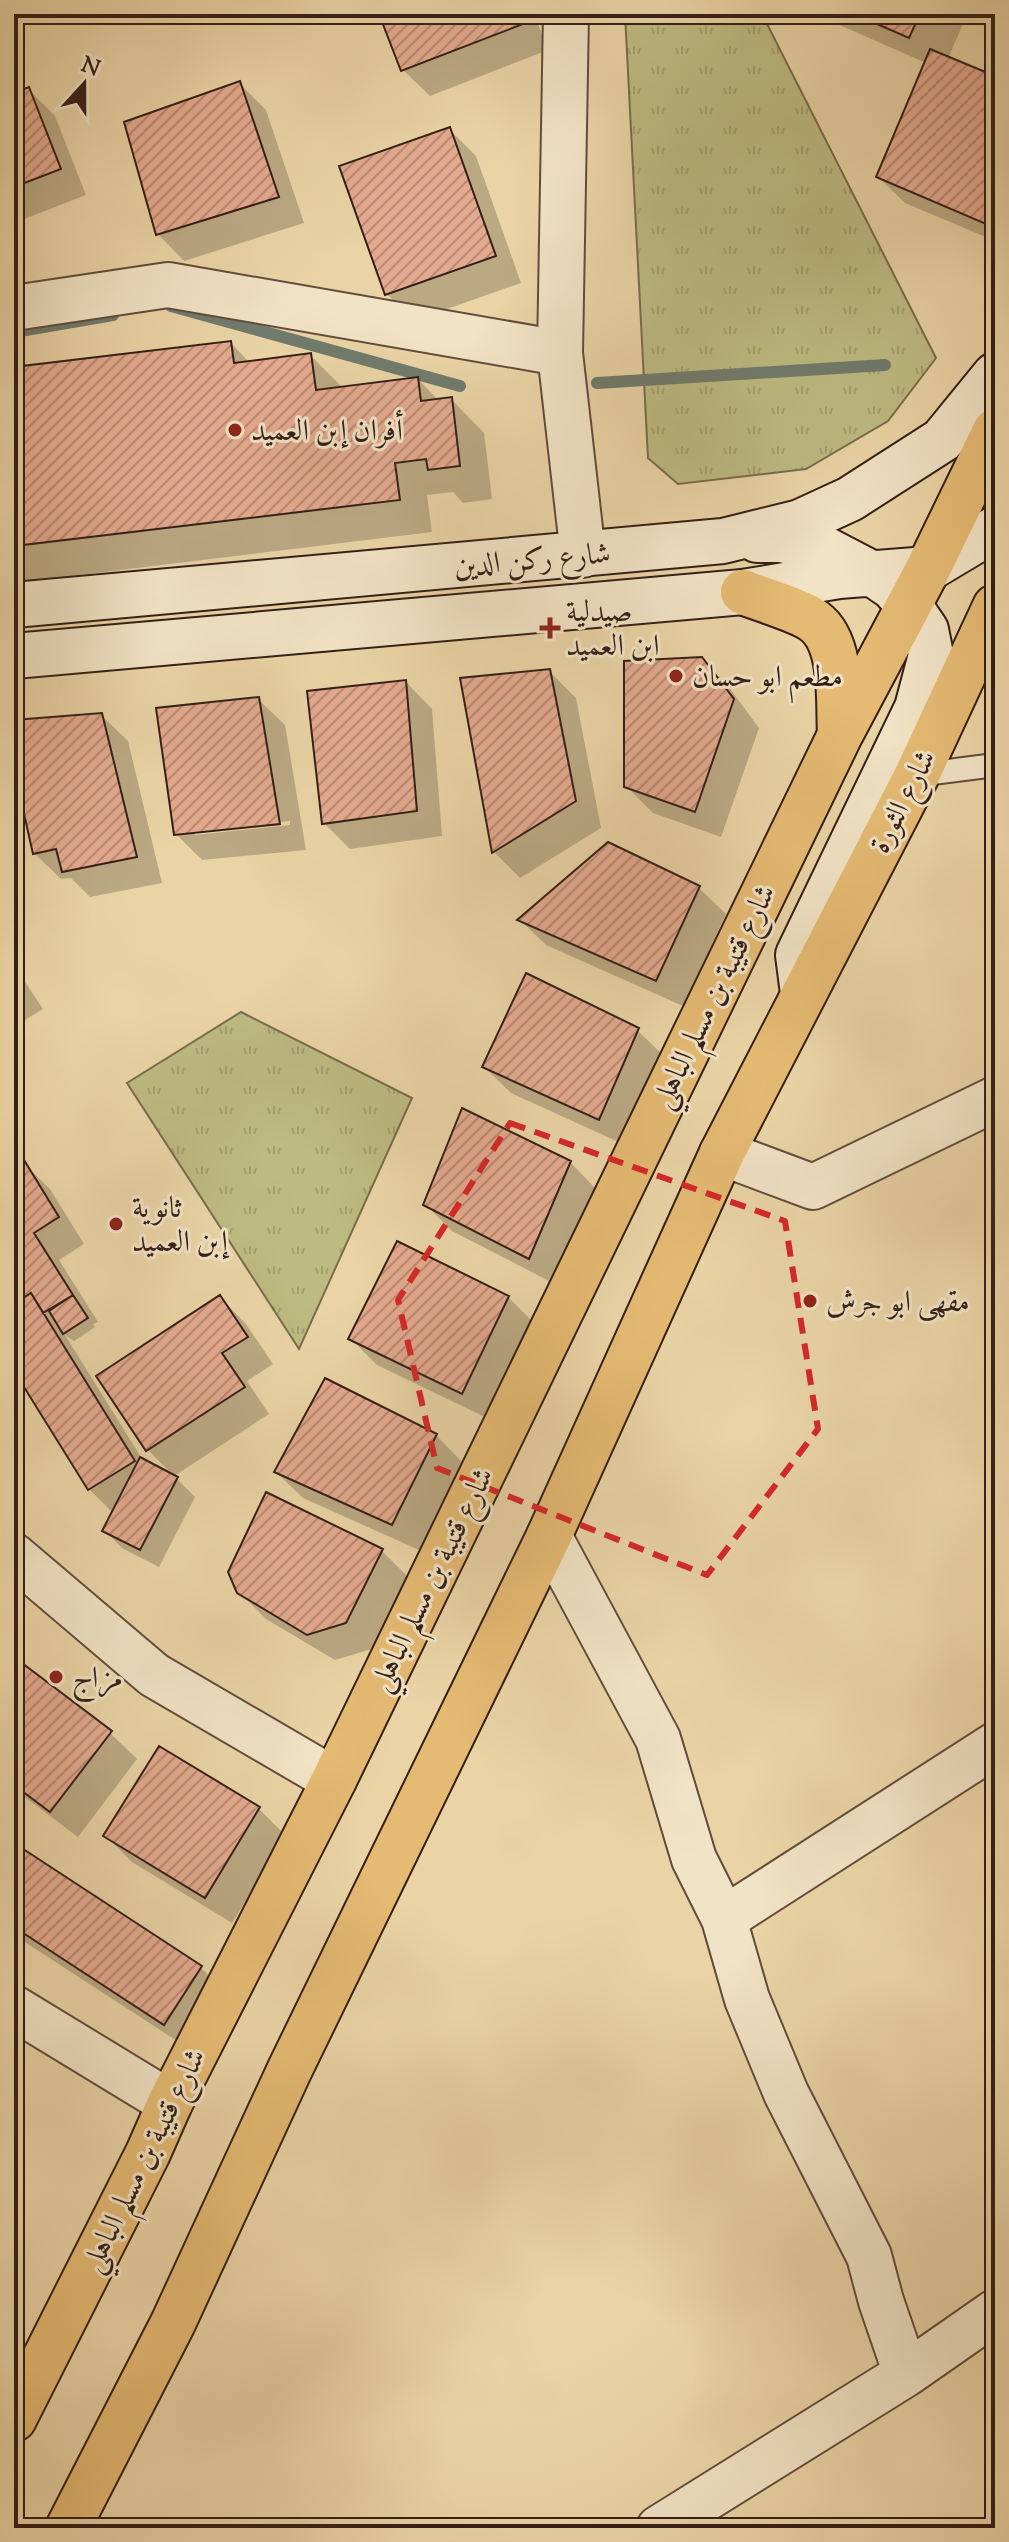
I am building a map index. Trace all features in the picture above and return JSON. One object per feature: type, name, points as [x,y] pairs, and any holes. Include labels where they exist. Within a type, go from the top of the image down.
[{"type":"main road","points":[[840,735],[995,431]]},
{"type":"main road","points":[[743,592],[813,620],[829,639],[835,655],[840,735]]},
{"type":"main road","name":"شارع الثورة","points":[[803,993],[917,775],[995,607]]},
{"type":"main road","name":"شارع قتيبة بن مسلم الباهلي","points":[[14,2419],[334,1780],[840,735]]},
{"type":"main road","points":[[68,2528],[173,2323],[289,2071],[549,1536],[722,1153],[803,993]]},
{"type":"street","points":[[566,14],[562,372],[583,555]]},
{"type":"street","points":[[14,308],[168,285],[562,372]]},
{"type":"street","name":"شارع ركن الدين","points":[[14,605],[723,541],[800,522],[850,499],[942,440],[995,375]]},
{"type":"street","points":[[803,993],[798,955],[917,708],[931,655],[918,587],[995,529]]},
{"type":"street","points":[[723,541],[781,540],[827,550],[873,574]]},
{"type":"street","name":"شارع ركن الدين","points":[[14,656],[743,592],[839,576],[873,574],[918,587]]},
{"type":"street","points":[[722,1153],[813,1187],[995,1099]]},
{"type":"street","points":[[549,1536],[658,1739],[694,1859],[724,1919],[747,1999],[786,2093],[869,2256],[906,2374]]},
{"type":"street","points":[[14,1556],[154,1675],[334,1780]]},
{"type":"street","points":[[724,1919],[995,1745]]},
{"type":"street","points":[[14,2008],[170,2103]]},
{"type":"street","points":[[659,2528],[906,2374],[995,2312]]},
{"type":"lane","points":[[917,775],[995,765]]},
{"type":"highlighted area","points":[[510,1123],[785,1221],[818,1429],[707,1575],[437,1468],[398,1300]]},
{"type":"green space","points":[[625,14],[762,14],[936,358],[888,421],[806,469],[678,484],[648,458]]},
{"type":"green space","points":[[241,1012],[412,1098],[299,1349],[127,1083]]},
{"type":"building","points":[[379,14],[519,14],[523,24],[401,71]]},
{"type":"building","points":[[854,14],[920,14],[909,38]]},
{"type":"building","points":[[930,49],[995,76],[993,227],[876,177]]},
{"type":"building","points":[[240,81],[279,197],[156,235],[124,122]]},
{"type":"building","points":[[29,87],[61,169],[14,187],[14,93]]},
{"type":"building","points":[[450,127],[496,256],[385,295],[339,166]]},
{"type":"building","name":"أفران إبن العميد","points":[[231,341],[234,363],[311,353],[316,390],[418,377],[421,401],[452,397],[460,466],[428,470],[426,459],[395,463],[400,500],[14,546],[14,367]]},
{"type":"building","points":[[702,657],[734,699],[695,812],[624,787],[624,661]]},
{"type":"building","points":[[550,669],[576,801],[492,853],[460,678]]},
{"type":"building","points":[[406,680],[417,811],[322,824],[307,691]]},
{"type":"building","points":[[259,697],[280,824],[174,835],[156,708]]},
{"type":"building","points":[[102,713],[137,857],[62,872],[56,849],[33,854],[14,769],[14,720]]},
{"type":"building","points":[[608,842],[700,886],[656,981],[517,920]]},
{"type":"building","points":[[526,973],[639,1028],[599,1120],[482,1067]]},
{"type":"building","points":[[462,1108],[571,1161],[529,1259],[423,1205]]},
{"type":"building","points":[[24,1160],[59,1217],[34,1233],[73,1295],[43,1313],[31,1293],[14,1304],[14,1166]]},
{"type":"building","points":[[397,1241],[509,1296],[462,1394],[348,1339]]},
{"type":"building","points":[[31,1293],[135,1461],[88,1490],[14,1371],[14,1304]]},
{"type":"building","points":[[73,1295],[88,1318],[63,1334],[49,1311]]},
{"type":"building","points":[[220,1295],[248,1337],[222,1353],[245,1387],[146,1451],[96,1376]]},
{"type":"building","points":[[325,1378],[437,1434],[392,1525],[274,1472]]},
{"type":"building","points":[[140,1457],[178,1477],[140,1550],[102,1531]]},
{"type":"building","points":[[266,1492],[383,1549],[346,1623],[307,1635],[237,1593],[228,1572]]},
{"type":"building","points":[[14,1657],[112,1731],[50,1812],[14,1785]]},
{"type":"building","points":[[159,1746],[260,1807],[205,1898],[103,1836]]},
{"type":"building","points":[[14,1843],[202,1966],[164,2025],[14,1927]]},
{"type":"waterway","points":[[171,306],[460,386]]},
{"type":"waterway","points":[[14,332],[113,315]]},
{"type":"waterway","points":[[597,383],[885,365]]},
{"type":"place","name":"أفران إبن العميد","points":[[235,430]]},
{"type":"place","name":"صيدلية ابن العميد","points":[[550,628]]},
{"type":"place","name":"مطعم ابو حسان","points":[[676,676]]},
{"type":"place","name":"ثانوية إبن العميد","points":[[116,1224]]},
{"type":"place","name":"مقهى ابو جرش","points":[[810,1301]]},
{"type":"place","name":"مزاج","points":[[56,1677]]}]
